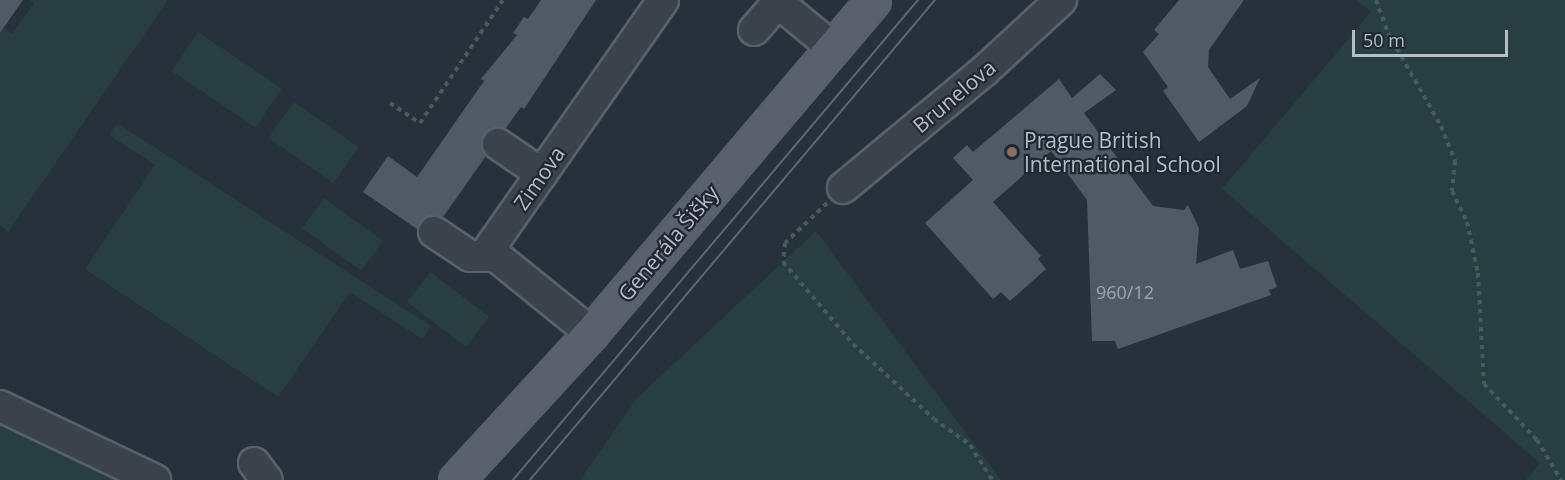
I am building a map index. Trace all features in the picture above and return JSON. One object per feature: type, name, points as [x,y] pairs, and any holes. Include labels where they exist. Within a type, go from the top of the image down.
[{"type":"main road","name":"Generála Šišky","points":[[456,480],[591,333],[873,0]]},
{"type":"street","name":"Zimova","points":[[496,256],[491,246],[663,0]]},
{"type":"street","name":"Brunelova","points":[[843,188],[984,71],[1061,0]]},
{"type":"street","points":[[754,30],[778,1],[833,48]]},
{"type":"street","points":[[498,144],[542,174]]},
{"type":"street","points":[[434,232],[470,256],[496,256],[591,333]]},
{"type":"street","points":[[0,406],[154,480]]},
{"type":"path","points":[[390,103],[420,123],[504,0]]},
{"type":"path","points":[[1376,0],[1388,33],[1441,126],[1455,161],[1452,191],[1467,222],[1478,273],[1484,384],[1537,440],[1561,480]]},
{"type":"path","points":[[843,188],[785,243],[783,262],[853,344],[934,419],[970,445],[992,480]]},
{"type":"green space","points":[[30,0],[168,0],[8,232],[0,225],[0,33],[3,28],[12,34],[34,3]]},
{"type":"green space","points":[[1356,0],[1565,0],[1565,480],[1526,480],[1540,463],[1222,189],[1371,12]]},
{"type":"green space","points":[[198,32],[282,88],[255,127],[172,71]]},
{"type":"green space","points":[[294,102],[359,147],[333,183],[269,138]]},
{"type":"green space","points":[[117,123],[431,326],[422,339],[350,292],[278,397],[85,269],[155,165],[109,135]]},
{"type":"green space","points":[[324,198],[383,241],[361,271],[302,228]]},
{"type":"green space","points":[[816,231],[1001,480],[580,480],[637,398]]},
{"type":"green space","points":[[430,272],[489,317],[466,347],[407,302]]},
{"type":"green space","points":[[0,424],[116,480],[0,480]]},
{"type":"building","points":[[0,0],[23,0],[0,33]]},
{"type":"building","points":[[541,0],[596,0],[524,109],[521,107],[505,129],[491,128],[484,134],[481,143],[486,156],[443,217],[427,216],[417,229],[363,192],[388,156],[417,177],[484,81],[481,79],[517,35],[513,33],[524,17],[528,19]]},
{"type":"building","points":[[1179,0],[1244,0],[1209,50],[1208,67],[1230,99],[1260,78],[1247,106],[1199,142],[1163,91],[1168,87],[1143,52],[1159,34],[1154,30]]},
{"type":"building","points":[[1100,74],[1116,90],[1084,113],[1153,206],[1184,210],[1188,205],[1199,228],[1196,264],[1233,250],[1240,269],[1268,261],[1277,287],[1269,290],[1271,295],[1118,349],[1115,341],[1092,341],[1087,200],[1051,151],[993,202],[1041,256],[1038,259],[1046,269],[1010,301],[1001,292],[993,299],[925,223],[973,180],[953,158],[967,145],[973,152],[1059,79],[1072,98]]},
{"type":"tram line","points":[[513,480],[918,0]]},
{"type":"tram line","points":[[530,480],[935,0]]},
{"type":"place","name":"Prague British International School","points":[[1012,152]]}]
